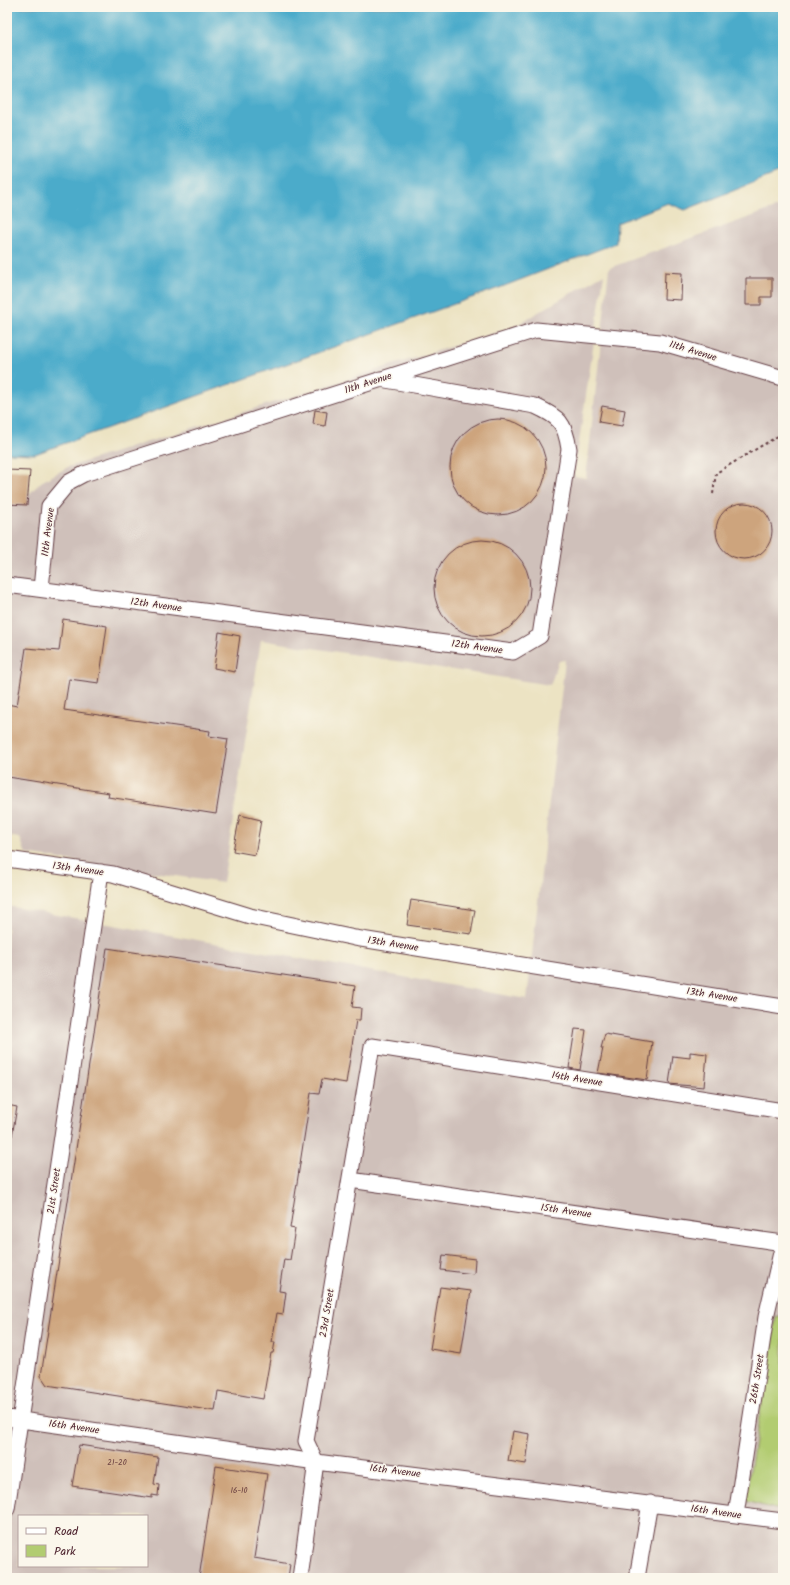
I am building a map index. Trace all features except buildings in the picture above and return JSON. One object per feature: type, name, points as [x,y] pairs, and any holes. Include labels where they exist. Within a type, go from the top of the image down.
[{"type":"lane","name":"11th Avenue","points":[[41,589],[49,506],[69,482],[84,474],[536,330],[660,342],[783,378]]},
{"type":"lane","name":"12th Avenue","points":[[7,585],[513,652],[540,636],[569,449],[566,429],[552,414],[534,406],[380,379]]},
{"type":"lane","name":"13th Avenue","points":[[7,859],[113,874],[250,916],[355,938],[783,1006]]},
{"type":"lane","name":"21st Street","points":[[7,1509],[14,1419],[101,872]]},
{"type":"lane","name":"14th Avenue","points":[[372,1046],[783,1111]]},
{"type":"lane","name":"23rd Street","points":[[316,1462],[306,1441],[372,1046]]},
{"type":"lane","name":"15th Avenue","points":[[350,1180],[783,1243]]},
{"type":"lane","name":"26th Street","points":[[736,1515],[766,1317],[783,1243]]},
{"type":"lane","name":"16th Avenue","points":[[14,1419],[316,1462],[783,1521]]},
{"type":"lane","points":[[300,1578],[316,1462]]},
{"type":"lane","points":[[636,1578],[650,1503]]},
{"type":"path","points":[[713,494],[716,473],[783,433]]},
{"type":"shaded area","points":[[783,205],[783,1578],[7,1578],[7,906],[527,999],[565,660],[559,661],[550,685],[261,640],[223,883],[26,854],[20,838],[7,836],[7,470],[30,471],[28,495],[41,482],[68,467],[513,327],[604,274],[574,476],[586,478],[609,268]]},
{"type":"green space","points":[[776,1316],[783,1317],[783,1511],[745,1501]]},
{"type":"water","points":[[7,7],[783,7],[783,171],[685,210],[668,203],[617,223],[616,243],[499,288],[35,454],[7,453]]}]
